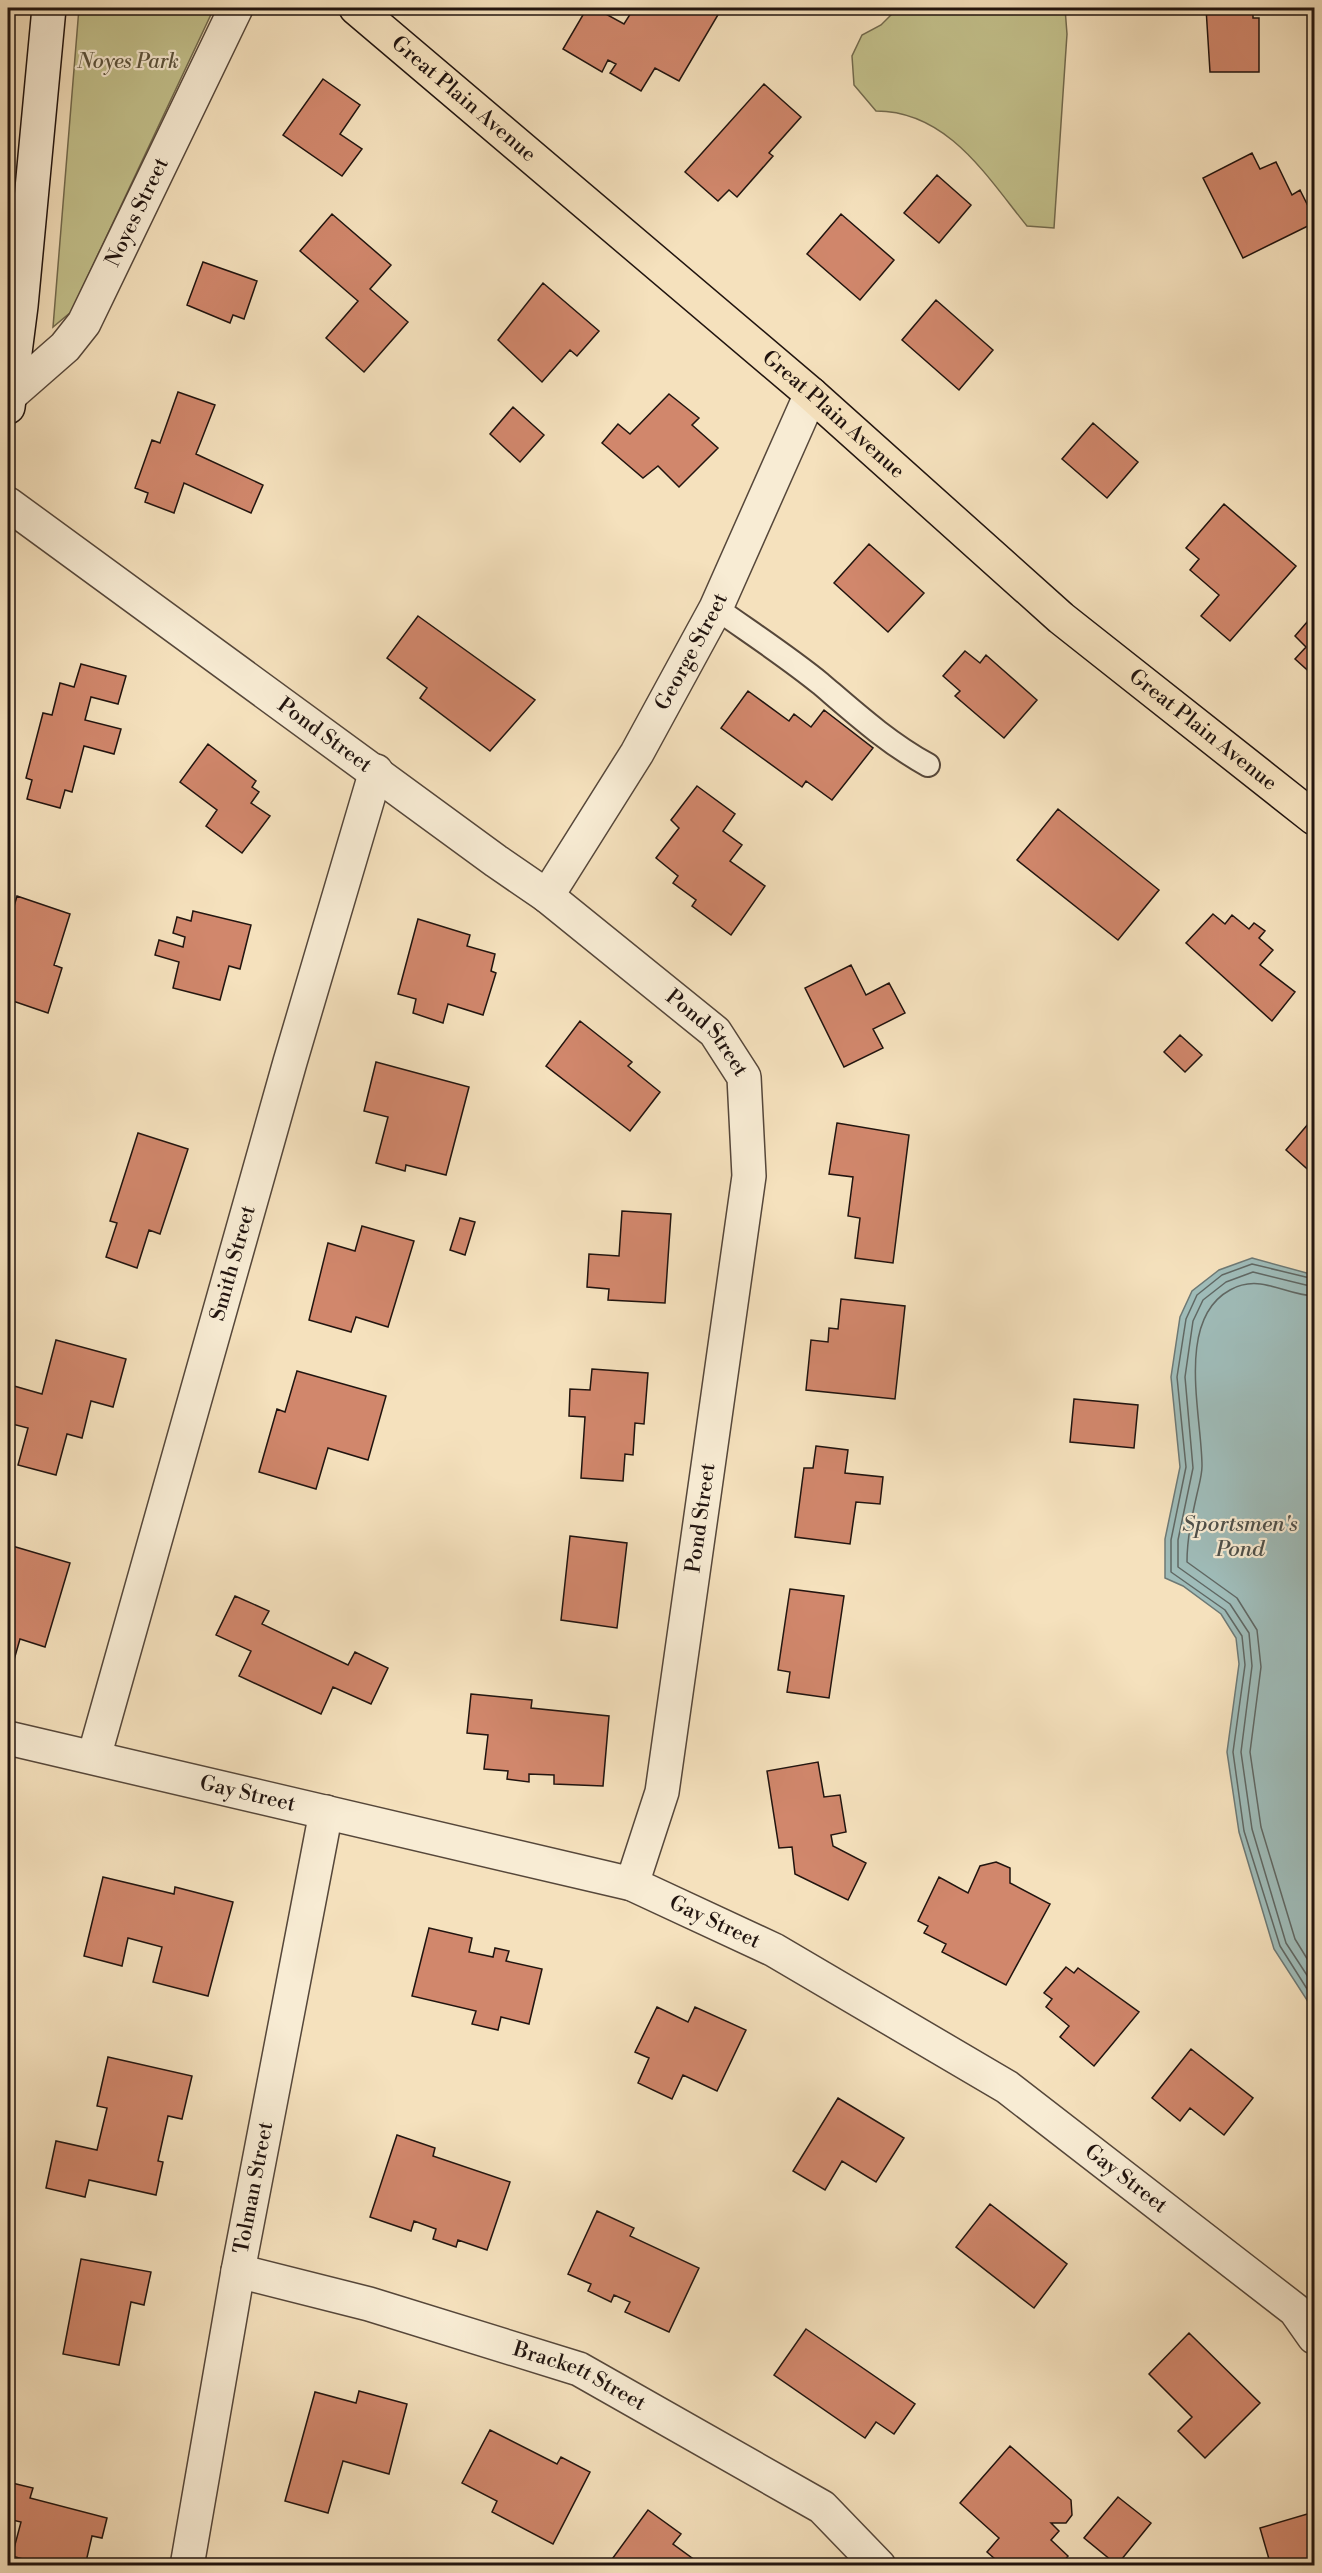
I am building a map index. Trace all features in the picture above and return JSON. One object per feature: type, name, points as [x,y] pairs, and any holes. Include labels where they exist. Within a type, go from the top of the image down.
[{"type":"main road","name":"Great Plain Avenue","points":[[356,8],[811,394],[1061,618],[1314,818]]},
{"type":"street","points":[[8,401],[22,297],[50,8]]},
{"type":"street","name":"Noyes Street","points":[[8,401],[64,347],[84,323],[236,8]]},
{"type":"street","name":"George Street","points":[[547,896],[637,753],[716,608],[811,394]]},
{"type":"street","name":"Pond Street","points":[[8,504],[547,896],[715,1032],[744,1077],[749,1176],[662,1792],[632,1884]]},
{"type":"street","name":"Smith Street","points":[[94,1757],[290,1062],[376,771]]},
{"type":"street","name":"Gay Street","points":[[8,1738],[632,1884],[774,1950],[1007,2087],[1294,2310],[1314,2337]]},
{"type":"street","name":"Tolman Street","points":[[186,2565],[238,2271],[326,1812]]},
{"type":"street","name":"Brackett Street","points":[[238,2271],[369,2304],[579,2369],[822,2507],[879,2565]]},
{"type":"lane","points":[[716,608],[820,683],[874,730],[928,765]]},
{"type":"green space","name":"Noyes Park","points":[[79,8],[214,8],[71,312],[53,327]]},
{"type":"green space","points":[[898,8],[1065,8],[1067,34],[1054,228],[1027,226],[981,168],[945,134],[924,122],[902,114],[876,111],[854,85],[852,56],[862,35],[881,25]]},
{"type":"water","name":"Sportsmen's Pond","points":[[1252,1258],[1314,1275],[1314,2011],[1274,1949],[1239,1832],[1227,1752],[1239,1664],[1236,1638],[1221,1614],[1183,1586],[1165,1578],[1165,1539],[1180,1467],[1171,1377],[1180,1317],[1192,1291],[1219,1270]]},
{"type":"building","points":[[587,8],[595,8],[624,24],[634,8],[722,8],[679,81],[655,68],[641,91],[610,73],[616,64],[608,60],[602,72],[563,49]]},
{"type":"building","points":[[1206,8],[1253,8],[1253,18],[1259,18],[1259,72],[1210,72]]},
{"type":"building","points":[[323,79],[360,105],[340,134],[362,149],[342,176],[283,135]]},
{"type":"building","points":[[764,84],[801,117],[769,153],[773,156],[737,197],[729,190],[718,201],[685,172]]},
{"type":"building","points":[[1252,153],[1260,169],[1276,162],[1292,195],[1300,190],[1314,218],[1314,223],[1243,258],[1203,178]]},
{"type":"building","points":[[937,175],[971,205],[939,243],[904,213]]},
{"type":"building","points":[[332,214],[391,265],[370,289],[408,322],[364,372],[326,338],[358,301],[300,251]]},
{"type":"building","points":[[841,214],[894,260],[860,300],[807,254]]},
{"type":"building","points":[[203,262],[257,281],[244,319],[233,315],[230,323],[187,305]]},
{"type":"building","points":[[543,283],[599,331],[577,356],[570,350],[542,382],[498,340]]},
{"type":"building","points":[[936,300],[993,350],[959,390],[902,340]]},
{"type":"building","points":[[178,392],[215,405],[196,454],[263,485],[251,513],[184,483],[174,513],[145,502],[148,493],[135,488],[152,440],[160,443]]},
{"type":"building","points":[[669,394],[699,418],[692,425],[718,448],[679,487],[658,466],[643,478],[602,443],[618,424],[630,434]]},
{"type":"building","points":[[513,407],[544,435],[520,462],[490,434]]},
{"type":"building","points":[[1093,423],[1138,462],[1107,498],[1062,459]]},
{"type":"building","points":[[1224,504],[1296,566],[1230,641],[1201,616],[1219,595],[1190,570],[1199,559],[1186,548]]},
{"type":"building","points":[[869,544],[924,593],[888,632],[834,583]]},
{"type":"building","points":[[418,616],[535,700],[490,751],[420,698],[427,688],[387,658]]},
{"type":"building","points":[[1307,622],[1314,629],[1314,676],[1295,659],[1306,647],[1295,636]]},
{"type":"building","points":[[965,651],[980,663],[986,655],[1037,700],[1004,738],[955,696],[960,691],[943,676]]},
{"type":"building","points":[[81,664],[126,676],[118,704],[91,697],[85,720],[121,729],[114,754],[84,746],[72,792],[65,790],[60,808],[27,799],[32,780],[26,778],[43,713],[52,715],[60,683],[74,687]]},
{"type":"building","points":[[748,691],[789,721],[794,714],[811,727],[824,710],[873,748],[832,800],[806,781],[802,787],[721,728]]},
{"type":"building","points":[[208,744],[256,781],[252,787],[259,792],[251,803],[270,816],[242,853],[206,826],[217,810],[180,782]]},
{"type":"building","points":[[697,786],[735,814],[723,831],[742,845],[730,861],[765,886],[731,935],[692,906],[696,900],[673,883],[678,876],[656,858],[679,828],[671,820]]},
{"type":"building","points":[[1058,809],[1159,890],[1118,940],[1017,860]]},
{"type":"building","points":[[17,896],[70,914],[54,965],[62,968],[48,1013],[10,1000],[8,1008],[8,927]]},
{"type":"building","points":[[193,911],[251,925],[240,969],[229,966],[220,1000],[173,988],[179,962],[155,955],[159,940],[183,947],[185,937],[173,933],[177,917],[191,921]]},
{"type":"building","points":[[1213,914],[1225,924],[1232,915],[1249,929],[1254,923],[1265,931],[1259,938],[1273,950],[1260,965],[1295,992],[1272,1021],[1186,943]]},
{"type":"building","points":[[418,919],[470,935],[467,946],[495,954],[491,971],[496,973],[483,1015],[448,1004],[443,1023],[413,1013],[416,999],[398,994]]},
{"type":"building","points":[[851,965],[866,995],[889,983],[905,1013],[873,1029],[883,1048],[844,1067],[805,988]]},
{"type":"building","points":[[580,1021],[632,1062],[628,1066],[660,1092],[630,1131],[546,1066]]},
{"type":"building","points":[[1180,1035],[1202,1055],[1185,1072],[1164,1052]]},
{"type":"building","points":[[376,1062],[469,1087],[446,1175],[406,1165],[405,1171],[376,1163],[388,1117],[364,1111]]},
{"type":"building","points":[[1314,1117],[1314,1175],[1286,1150]]},
{"type":"building","points":[[837,1123],[909,1135],[893,1263],[855,1258],[860,1218],[848,1216],[853,1177],[829,1174]]},
{"type":"building","points":[[138,1133],[188,1149],[160,1234],[149,1230],[137,1268],[106,1257],[117,1223],[110,1221]]},
{"type":"building","points":[[622,1211],[671,1214],[665,1303],[608,1300],[609,1289],[587,1287],[589,1254],[619,1256]]},
{"type":"building","points":[[460,1218],[475,1222],[465,1255],[450,1250]]},
{"type":"building","points":[[362,1226],[414,1241],[388,1327],[356,1317],[351,1332],[309,1320],[328,1243],[355,1251]]},
{"type":"building","points":[[841,1299],[905,1306],[895,1399],[806,1390],[811,1340],[828,1342],[829,1328],[838,1329]]},
{"type":"building","points":[[56,1340],[126,1359],[113,1407],[91,1401],[82,1438],[67,1434],[56,1475],[18,1465],[28,1428],[8,1423],[8,1410],[14,1386],[42,1394]]},
{"type":"building","points":[[592,1369],[648,1373],[644,1424],[635,1423],[633,1455],[625,1454],[623,1481],[581,1478],[585,1417],[569,1416],[570,1389],[590,1390]]},
{"type":"building","points":[[297,1371],[386,1396],[368,1460],[328,1448],[316,1489],[259,1472],[277,1409],[285,1412]]},
{"type":"building","points":[[1074,1399],[1138,1405],[1134,1448],[1070,1442]]},
{"type":"building","points":[[816,1446],[848,1450],[845,1473],[883,1477],[880,1504],[856,1502],[850,1544],[795,1537],[804,1468],[813,1468]]},
{"type":"building","points":[[570,1536],[627,1543],[617,1628],[561,1620]]},
{"type":"building","points":[[9,1545],[70,1563],[45,1647],[20,1639],[14,1660],[8,1659]]},
{"type":"building","points":[[790,1589],[844,1596],[829,1698],[787,1692],[790,1672],[778,1670]]},
{"type":"building","points":[[235,1596],[269,1611],[262,1624],[348,1665],[355,1652],[388,1668],[371,1704],[333,1687],[321,1714],[239,1676],[251,1651],[216,1635]]},
{"type":"building","points":[[471,1694],[532,1700],[531,1708],[609,1716],[603,1786],[554,1784],[554,1775],[529,1774],[529,1782],[507,1779],[508,1771],[484,1769],[488,1735],[467,1733]]},
{"type":"building","points":[[818,1762],[824,1797],[840,1795],[846,1832],[831,1835],[833,1846],[866,1863],[848,1900],[795,1874],[792,1847],[779,1848],[767,1771]]},
{"type":"building","points":[[996,1862],[1010,1868],[1010,1883],[1050,1904],[1006,1985],[942,1952],[946,1944],[924,1933],[928,1926],[918,1921],[939,1877],[968,1893],[980,1866]]},
{"type":"building","points":[[103,1877],[174,1894],[175,1887],[233,1902],[208,1996],[153,1982],[162,1947],[128,1938],[122,1966],[84,1956]]},
{"type":"building","points":[[429,1928],[472,1938],[469,1952],[493,1957],[495,1948],[509,1951],[506,1961],[542,1969],[529,2024],[501,2017],[498,2030],[472,2024],[476,2011],[412,1996]]},
{"type":"building","points":[[1066,1967],[1074,1973],[1078,1968],[1139,2012],[1094,2066],[1060,2037],[1069,2026],[1046,2007],[1052,1999],[1044,1993]]},
{"type":"building","points":[[657,2007],[688,2022],[695,2007],[746,2030],[717,2091],[683,2075],[672,2099],[638,2083],[649,2058],[635,2052]]},
{"type":"building","points":[[1191,2049],[1253,2098],[1224,2135],[1190,2108],[1180,2121],[1152,2098]]},
{"type":"building","points":[[108,2057],[192,2076],[182,2119],[168,2116],[158,2161],[163,2162],[156,2195],[89,2180],[85,2197],[46,2188],[56,2141],[97,2150],[107,2108],[97,2106]]},
{"type":"building","points":[[838,2098],[904,2138],[876,2182],[842,2161],[825,2190],[793,2171]]},
{"type":"building","points":[[397,2135],[435,2148],[433,2156],[510,2182],[487,2250],[458,2240],[456,2247],[433,2239],[436,2229],[414,2221],[411,2231],[370,2217]]},
{"type":"building","points":[[990,2204],[1067,2264],[1034,2308],[956,2247]]},
{"type":"building","points":[[597,2211],[634,2228],[630,2236],[699,2268],[669,2332],[625,2312],[630,2302],[614,2295],[611,2302],[588,2291],[591,2284],[568,2274]]},
{"type":"building","points":[[81,2259],[151,2272],[144,2305],[131,2302],[119,2365],[63,2354]]},
{"type":"building","points":[[806,2329],[915,2404],[894,2434],[876,2422],[865,2438],[774,2375]]},
{"type":"building","points":[[1189,2333],[1260,2403],[1205,2458],[1178,2431],[1192,2417],[1149,2374]]},
{"type":"building","points":[[359,2391],[407,2404],[389,2474],[343,2461],[328,2513],[285,2501],[315,2392],[356,2403]]},
{"type":"building","points":[[490,2430],[557,2464],[561,2457],[590,2472],[553,2544],[492,2512],[497,2501],[462,2483]]},
{"type":"building","points":[[1010,2446],[1071,2500],[1072,2515],[1066,2523],[1051,2523],[1059,2531],[1051,2540],[1068,2556],[1060,2566],[1003,2566],[987,2552],[999,2538],[960,2503]]},
{"type":"building","points":[[8,2482],[33,2488],[30,2498],[107,2518],[102,2538],[92,2536],[85,2566],[48,2566],[12,2556],[21,2522],[8,2519]]},
{"type":"building","points":[[1118,2497],[1151,2523],[1117,2565],[1084,2538]]},
{"type":"building","points":[[648,2510],[681,2534],[673,2544],[703,2566],[607,2566]]},
{"type":"building","points":[[1314,2512],[1314,2566],[1271,2566],[1260,2528]]}]
